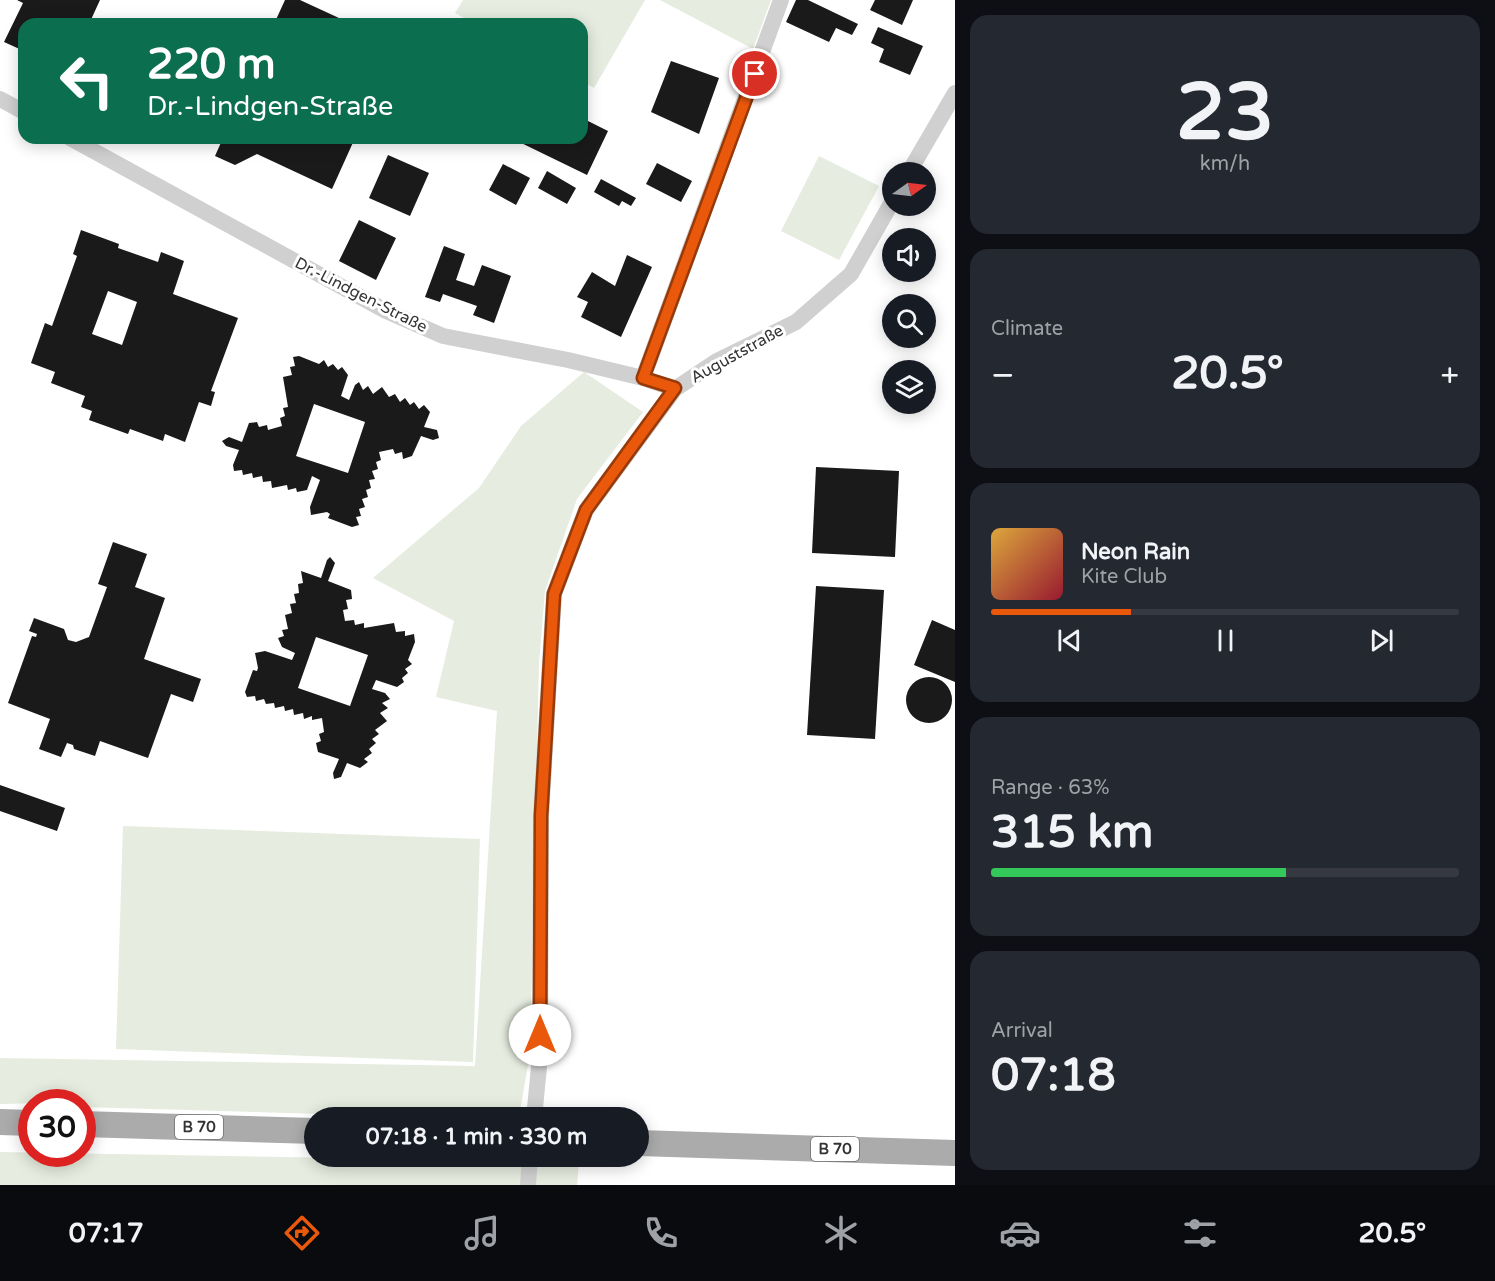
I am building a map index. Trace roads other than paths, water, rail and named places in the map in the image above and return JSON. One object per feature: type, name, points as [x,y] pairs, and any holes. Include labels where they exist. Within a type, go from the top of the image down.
[{"type":"main road","points":[[0,1122],[18,1123]]},
{"type":"main road","name":"B 70","points":[[96,1124],[304,1131]]},
{"type":"main road","name":"B 70","points":[[649,1143],[955,1153]]},
{"type":"street","points":[[643,378],[782,0]]},
{"type":"street","points":[[915,162],[955,93]]},
{"type":"street","points":[[0,99],[18,109]]},
{"type":"street","name":"Dr.-Lindgen-Straße","points":[[81,144],[376,305],[443,336],[568,360],[675,388]]},
{"type":"street","name":"Auguststraße","points":[[535,1107],[540,1057],[541,816],[554,594],[586,510],[675,388],[717,362],[796,322],[851,274],[884,216]]},
{"type":"street","points":[[528,1185],[529,1167]]}]
